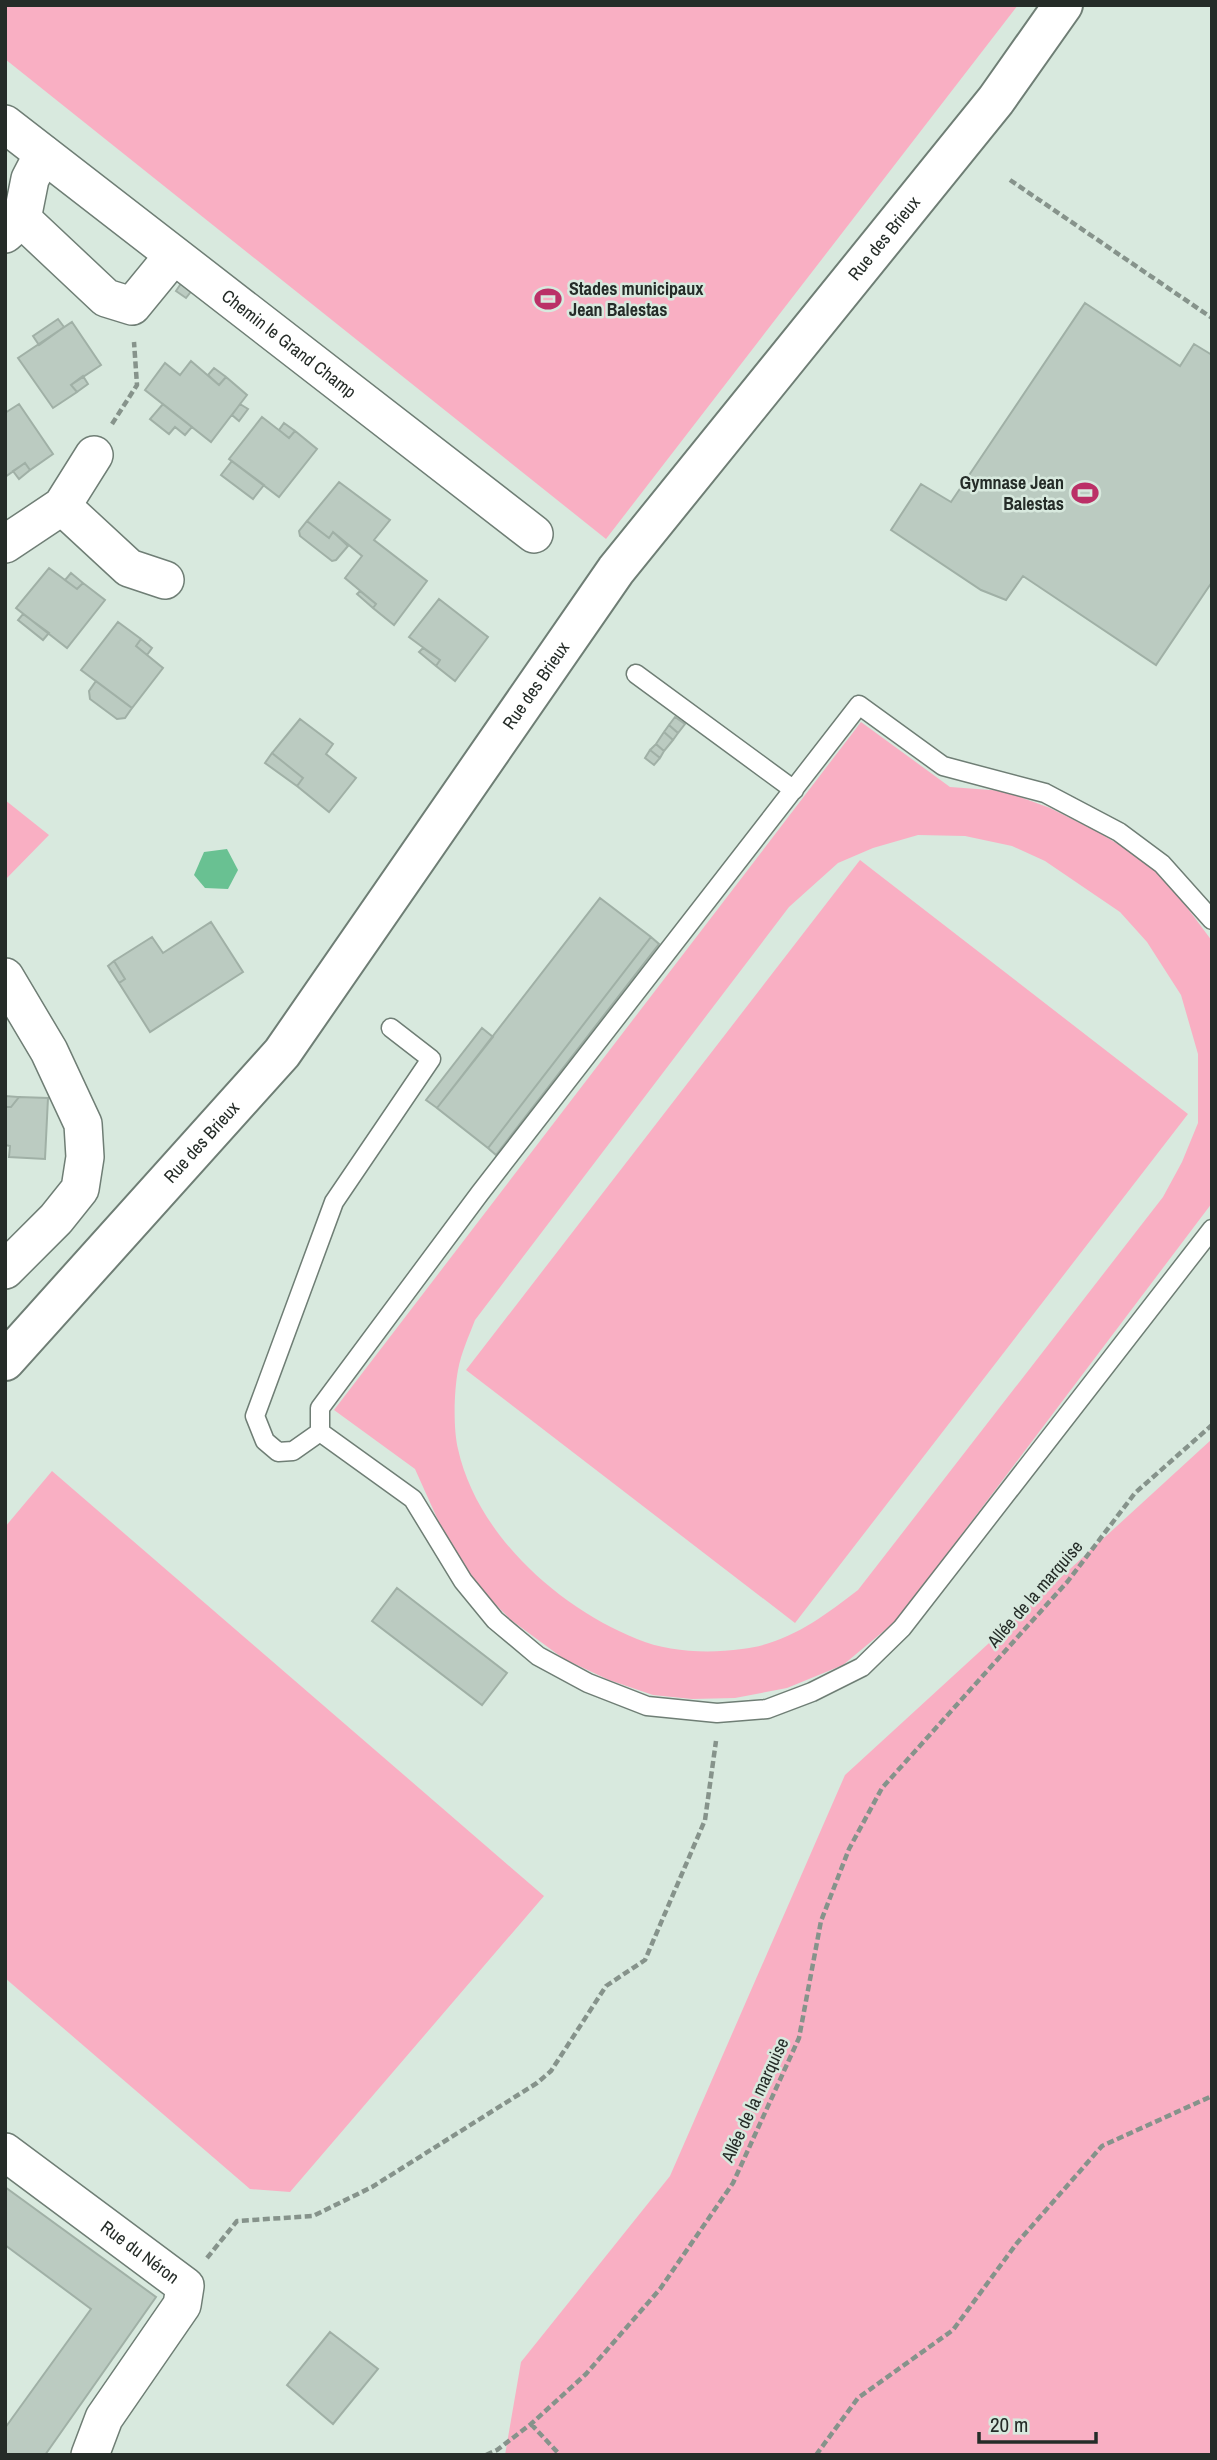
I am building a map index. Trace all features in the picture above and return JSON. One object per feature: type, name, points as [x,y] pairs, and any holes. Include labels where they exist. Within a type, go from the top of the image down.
[{"type":"street","name":"Rue des Brieux","points":[[5,1361],[282,1053],[616,570],[996,100],[1063,5]]},
{"type":"street","name":"Chemin le Grand Champ","points":[[5,124],[534,534]]},
{"type":"street","points":[[43,154],[30,179],[14,227],[106,298],[132,306],[173,256]]},
{"type":"street","points":[[5,544],[62,506],[94,455]]},
{"type":"street","points":[[62,506],[129,568],[165,580]]},
{"type":"street","points":[[5,976],[49,1051],[83,1125],[85,1157],[80,1189],[56,1219],[5,1270]]},
{"type":"street","name":"Rue du Néron","points":[[5,2152],[185,2286],[182,2305],[104,2418],[90,2455]]},
{"type":"lane","points":[[636,674],[794,790]]},
{"type":"lane","points":[[320,1432],[320,1408],[480,1193],[859,705],[943,766],[1045,793],[1119,832],[1162,864],[1212,920]]},
{"type":"lane","points":[[320,1432],[293,1451],[278,1452],[265,1441],[255,1416],[334,1202],[431,1059],[391,1028]]},
{"type":"lane","points":[[320,1432],[413,1499],[463,1581],[495,1620],[538,1656],[588,1683],[647,1706],[717,1713],[767,1710],[812,1692],[862,1667],[902,1628],[1212,1229]]},
{"type":"path","points":[[1010,180],[1212,318]]},
{"type":"path","points":[[94,455],[136,386],[132,306]]},
{"type":"path","name":"Allée de la marquise","points":[[486,2455],[497,2450],[531,2424],[586,2374],[660,2288],[733,2183],[799,2038],[821,1921],[849,1849],[882,1788],[1068,1581],[1135,1493],[1212,1425]]},
{"type":"path","points":[[185,2286],[236,2221],[313,2216],[372,2187],[537,2083],[551,2071],[606,1986],[645,1960],[705,1820],[715,1759],[717,1713]]},
{"type":"path","points":[[816,2455],[858,2398],[953,2330],[1017,2243],[1102,2146],[1212,2096]]},
{"type":"path","points":[[531,2424],[560,2455]]},
{"type":"shaded area","name":"Stades municipaux Jean Balestas","points":[[5,5],[1018,5],[606,539],[5,59]]},
{"type":"shaded area","points":[[861,722],[950,787],[1004,791],[1050,808],[1098,832],[1146,861],[1183,902],[1212,941],[1212,1203],[897,1620],[843,1665],[787,1688],[735,1698],[692,1699],[653,1695],[609,1680],[564,1659],[511,1620],[475,1584],[446,1538],[415,1469],[334,1410]],"holes":[[[918,835],[965,836],[1012,846],[1045,861],[1120,912],[1147,942],[1181,995],[1198,1054],[1198,1123],[1182,1162],[1163,1197],[858,1590],[804,1628],[758,1646],[729,1651],[688,1651],[637,1639],[579,1608],[551,1588],[525,1565],[502,1539],[483,1511],[468,1481],[458,1449],[455,1421],[458,1370],[475,1320],[789,907],[838,863],[873,848]]]},
{"type":"shaded area","points":[[5,800],[49,835],[5,880]]},
{"type":"shaded area","points":[[227,849],[238,870],[228,889],[205,888],[194,875],[204,852]]},
{"type":"shaded area","points":[[860,860],[1188,1114],[795,1623],[466,1370]]},
{"type":"shaded area","points":[[1212,1439],[1212,2455],[505,2455],[521,2362],[670,2176],[845,1775]]},
{"type":"shaded area","points":[[52,1471],[544,1896],[290,2192],[250,2189],[5,1978],[5,1527]]},
{"type":"building","points":[[182,282],[193,289],[186,298],[176,291]]},
{"type":"building","name":"Gymnase Jean Balestas","points":[[1085,303],[1180,366],[1194,344],[1212,355],[1212,582],[1156,665],[1023,576],[1006,600],[981,590],[891,530],[921,484],[951,502]]},
{"type":"building","points":[[58,319],[64,327],[39,345],[33,336]]},
{"type":"building","points":[[72,322],[101,365],[71,385],[77,392],[53,408],[18,358]]},
{"type":"building","points":[[191,361],[219,385],[226,377],[247,395],[211,442],[145,390],[165,363],[180,375]]},
{"type":"building","points":[[214,368],[226,377],[219,385],[208,375]]},
{"type":"building","points":[[83,376],[88,384],[77,392],[71,385]]},
{"type":"building","points":[[19,404],[53,454],[30,470],[25,463],[5,477],[5,413]]},
{"type":"building","points":[[163,404],[192,427],[185,435],[175,427],[169,434],[150,419]]},
{"type":"building","points":[[240,404],[248,409],[239,421],[232,415]]},
{"type":"building","points":[[262,417],[289,438],[295,431],[317,449],[279,497],[229,459]]},
{"type":"building","points":[[284,423],[295,431],[289,438],[279,430]]},
{"type":"building","points":[[232,461],[264,485],[253,499],[221,475]]},
{"type":"building","points":[[25,463],[30,470],[19,479],[13,471]]},
{"type":"building","points":[[339,482],[390,520],[374,540],[427,581],[394,625],[373,608],[376,604],[345,578],[362,556],[333,532],[329,538],[307,521]]},
{"type":"building","points":[[307,521],[329,538],[333,532],[348,546],[336,560],[332,561],[300,536],[299,531]]},
{"type":"building","points":[[49,568],[77,589],[83,583],[105,600],[67,648],[16,608]]},
{"type":"building","points":[[71,573],[83,583],[77,589],[65,580]]},
{"type":"building","points":[[360,591],[376,604],[373,608],[357,594]]},
{"type":"building","points":[[439,599],[488,637],[455,681],[436,666],[440,660],[409,637]]},
{"type":"building","points":[[23,614],[49,633],[43,640],[18,620]]},
{"type":"building","points":[[118,622],[141,639],[136,646],[163,668],[132,708],[81,670]]},
{"type":"building","points":[[141,639],[152,648],[147,655],[136,646]]},
{"type":"building","points":[[423,648],[440,660],[436,666],[419,652]]},
{"type":"building","points":[[96,681],[132,708],[125,718],[117,719],[90,699],[89,691]]},
{"type":"building","points":[[675,717],[685,724],[678,733],[669,725]]},
{"type":"building","points":[[300,719],[333,744],[326,754],[356,778],[329,812],[297,786],[303,778],[272,753]]},
{"type":"building","points":[[669,725],[678,733],[673,740],[664,732]]},
{"type":"building","points":[[664,732],[673,740],[664,751],[656,744]]},
{"type":"building","points":[[656,744],[664,751],[660,758],[650,750]]},
{"type":"building","points":[[650,750],[660,758],[654,765],[645,758]]},
{"type":"building","points":[[272,753],[303,778],[297,786],[265,763]]},
{"type":"building","points":[[600,898],[651,937],[488,1148],[437,1108]]},
{"type":"building","points":[[211,922],[243,972],[150,1032],[119,983],[125,979],[114,961],[152,937],[163,953]]},
{"type":"building","points":[[651,937],[659,944],[496,1155],[488,1148]]},
{"type":"building","points":[[114,961],[125,979],[119,983],[108,966]]},
{"type":"building","points":[[482,1028],[493,1037],[437,1108],[426,1100]]},
{"type":"building","points":[[5,1096],[19,1097],[11,1107],[5,1107]]},
{"type":"building","points":[[19,1097],[48,1098],[45,1159],[9,1157],[10,1146],[5,1145],[5,1107],[11,1107]]},
{"type":"building","points":[[397,1588],[507,1673],[482,1705],[372,1621]]},
{"type":"building","points":[[5,2187],[156,2297],[45,2455],[5,2455],[5,2428],[91,2309],[5,2245]]},
{"type":"building","points":[[330,2332],[378,2369],[333,2424],[287,2385]]},
{"type":"place","name":"Stades municipaux Jean Balestas","points":[[548,299]]},
{"type":"place","name":"Gymnase Jean Balestas","points":[[1085,493]]}]
